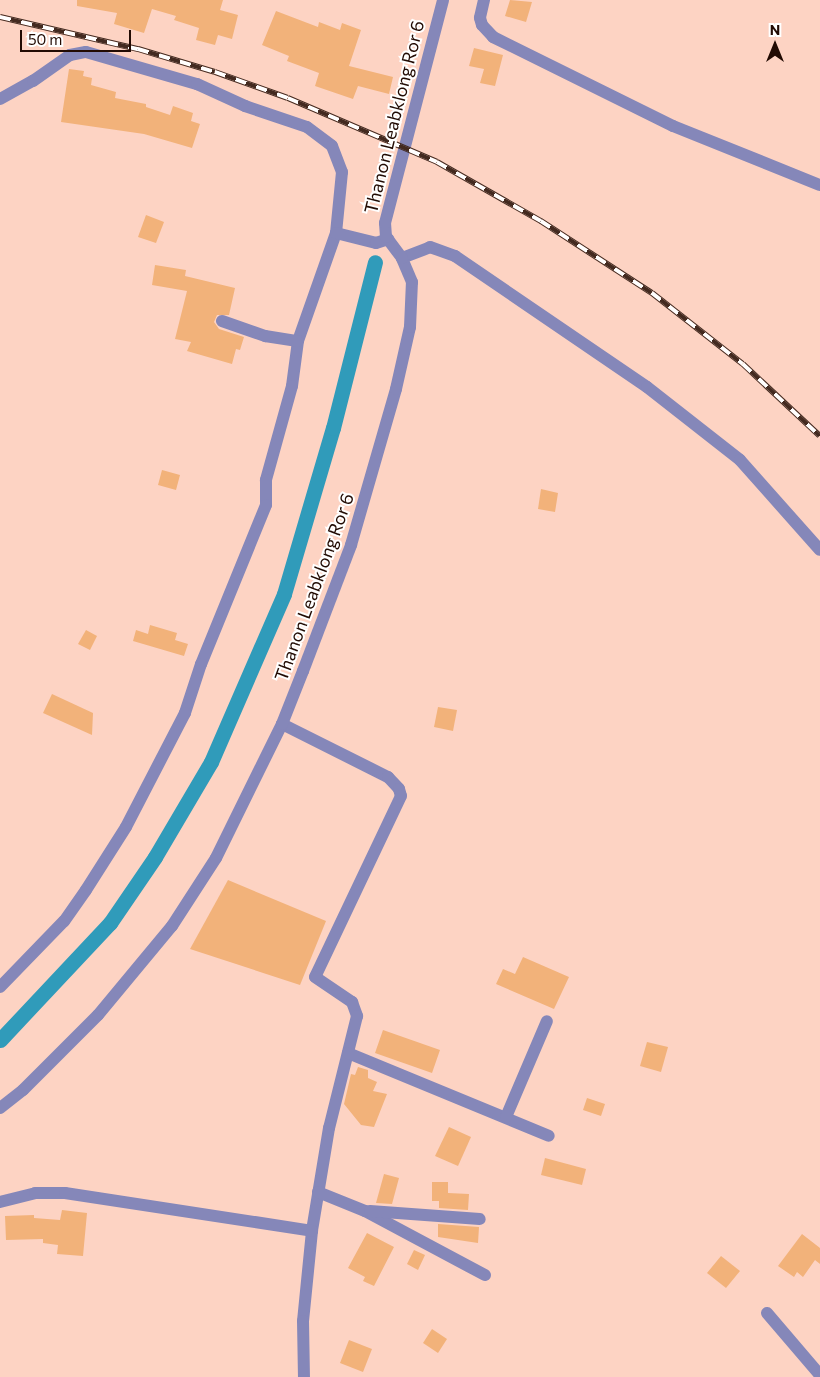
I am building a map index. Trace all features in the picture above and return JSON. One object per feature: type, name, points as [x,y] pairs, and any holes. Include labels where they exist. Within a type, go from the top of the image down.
[{"type":"street","name":"Thanon Leabklong Ror 6","points":[[0,1108],[23,1090],[98,1015],[172,926],[216,858],[282,724],[351,545],[396,388],[414,301],[412,282],[402,258],[384,231],[386,215],[443,0]]},
{"type":"street","points":[[484,0],[480,18],[482,25],[494,38],[673,126],[820,185]]},
{"type":"street","points":[[0,99],[33,81],[70,55],[86,52],[197,84],[245,106],[301,125],[322,136],[340,160],[342,188],[336,234],[298,341],[292,386],[266,480],[266,505],[173,738],[126,827],[86,890],[64,921],[0,987]]},
{"type":"street","points":[[336,234],[376,243],[388,239]]},
{"type":"street","points":[[402,258],[430,247],[455,256],[647,387],[740,460],[820,550]]},
{"type":"street","points":[[222,321],[259,334],[298,341]]},
{"type":"street","points":[[282,724],[388,777],[399,789],[401,796],[315,977],[355,1006],[357,1016],[329,1128],[312,1230],[302,1321],[304,1377]]},
{"type":"street","points":[[506,1117],[547,1021]]},
{"type":"street","points":[[348,1053],[549,1136]]},
{"type":"street","points":[[318,1192],[365,1211],[485,1275]]},
{"type":"street","points":[[0,1202],[36,1193],[65,1193],[312,1230]]},
{"type":"street","points":[[365,1211],[480,1219]]},
{"type":"street","points":[[767,1313],[820,1376]]},
{"type":"building","points":[[77,0],[223,0],[220,10],[238,15],[232,39],[218,35],[215,45],[196,40],[199,28],[174,20],[176,16],[152,9],[144,33],[114,24],[117,13],[77,6]]},
{"type":"building","points":[[510,0],[532,2],[526,22],[505,16]]},
{"type":"building","points":[[276,11],[318,27],[319,22],[340,30],[342,23],[361,30],[349,66],[393,77],[389,94],[358,86],[353,99],[315,86],[319,73],[287,61],[289,56],[262,45]]},
{"type":"building","points":[[474,48],[503,55],[495,86],[480,83],[484,69],[469,66]]},
{"type":"building","points":[[69,69],[84,71],[83,76],[92,78],[91,85],[116,92],[115,98],[146,104],[146,107],[170,115],[173,106],[193,113],[191,121],[200,124],[192,148],[144,134],[61,122]]},
{"type":"building","points":[[146,215],[164,222],[156,243],[138,237]]},
{"type":"building","points":[[155,265],[186,270],[185,276],[235,288],[229,315],[217,315],[214,322],[219,329],[244,337],[240,350],[236,349],[232,364],[187,351],[191,342],[175,339],[187,291],[152,285]]},
{"type":"building","points":[[162,470],[180,475],[176,490],[158,485]]},
{"type":"building","points":[[541,489],[558,493],[555,512],[538,509]]},
{"type":"building","points":[[150,625],[177,633],[175,640],[188,644],[184,656],[133,641],[136,630],[148,634]]},
{"type":"building","points":[[86,630],[97,636],[90,650],[78,644]]},
{"type":"building","points":[[52,694],[93,713],[92,735],[43,713]]},
{"type":"building","points":[[438,707],[457,710],[453,731],[434,727]]},
{"type":"building","points":[[228,880],[326,921],[300,985],[190,949]]},
{"type":"building","points":[[523,957],[569,977],[554,1009],[496,984],[503,969],[515,974]]},
{"type":"building","points":[[383,1030],[440,1050],[432,1073],[375,1053]]},
{"type":"building","points":[[647,1042],[668,1047],[661,1072],[640,1066]]},
{"type":"building","points":[[358,1067],[368,1070],[368,1078],[377,1082],[373,1091],[387,1094],[374,1127],[361,1125],[344,1104],[351,1074],[355,1075]]},
{"type":"building","points":[[587,1098],[605,1104],[601,1116],[583,1110]]},
{"type":"building","points":[[449,1127],[471,1137],[458,1166],[435,1156]]},
{"type":"building","points":[[545,1158],[586,1169],[582,1185],[541,1175]]},
{"type":"building","points":[[384,1174],[399,1178],[392,1204],[376,1203]]},
{"type":"building","points":[[432,1182],[448,1182],[448,1193],[469,1194],[468,1210],[439,1208],[439,1201],[432,1201]]},
{"type":"building","points":[[62,1210],[87,1213],[83,1256],[57,1254],[58,1245],[43,1243],[43,1239],[6,1240],[5,1216],[34,1215],[34,1218],[60,1220]]},
{"type":"building","points":[[438,1224],[479,1227],[478,1243],[438,1237]]},
{"type":"building","points":[[367,1233],[394,1247],[374,1286],[363,1281],[365,1277],[348,1268]]},
{"type":"building","points":[[802,1234],[820,1248],[820,1264],[815,1260],[803,1277],[797,1272],[794,1277],[778,1266]]},
{"type":"building","points":[[414,1250],[425,1255],[418,1270],[407,1264]]},
{"type":"building","points":[[721,1256],[740,1271],[726,1288],[707,1273]]},
{"type":"building","points":[[432,1329],[447,1339],[438,1353],[423,1343]]},
{"type":"building","points":[[349,1340],[372,1349],[363,1372],[340,1363]]},
{"type":"waterway","points":[[0,1040],[110,923],[155,857],[211,762],[284,594],[333,428],[375,262]]},
{"type":"railway","points":[[0,17],[138,49],[215,72],[288,98],[437,162],[541,221],[652,293],[743,364],[820,436]]}]
